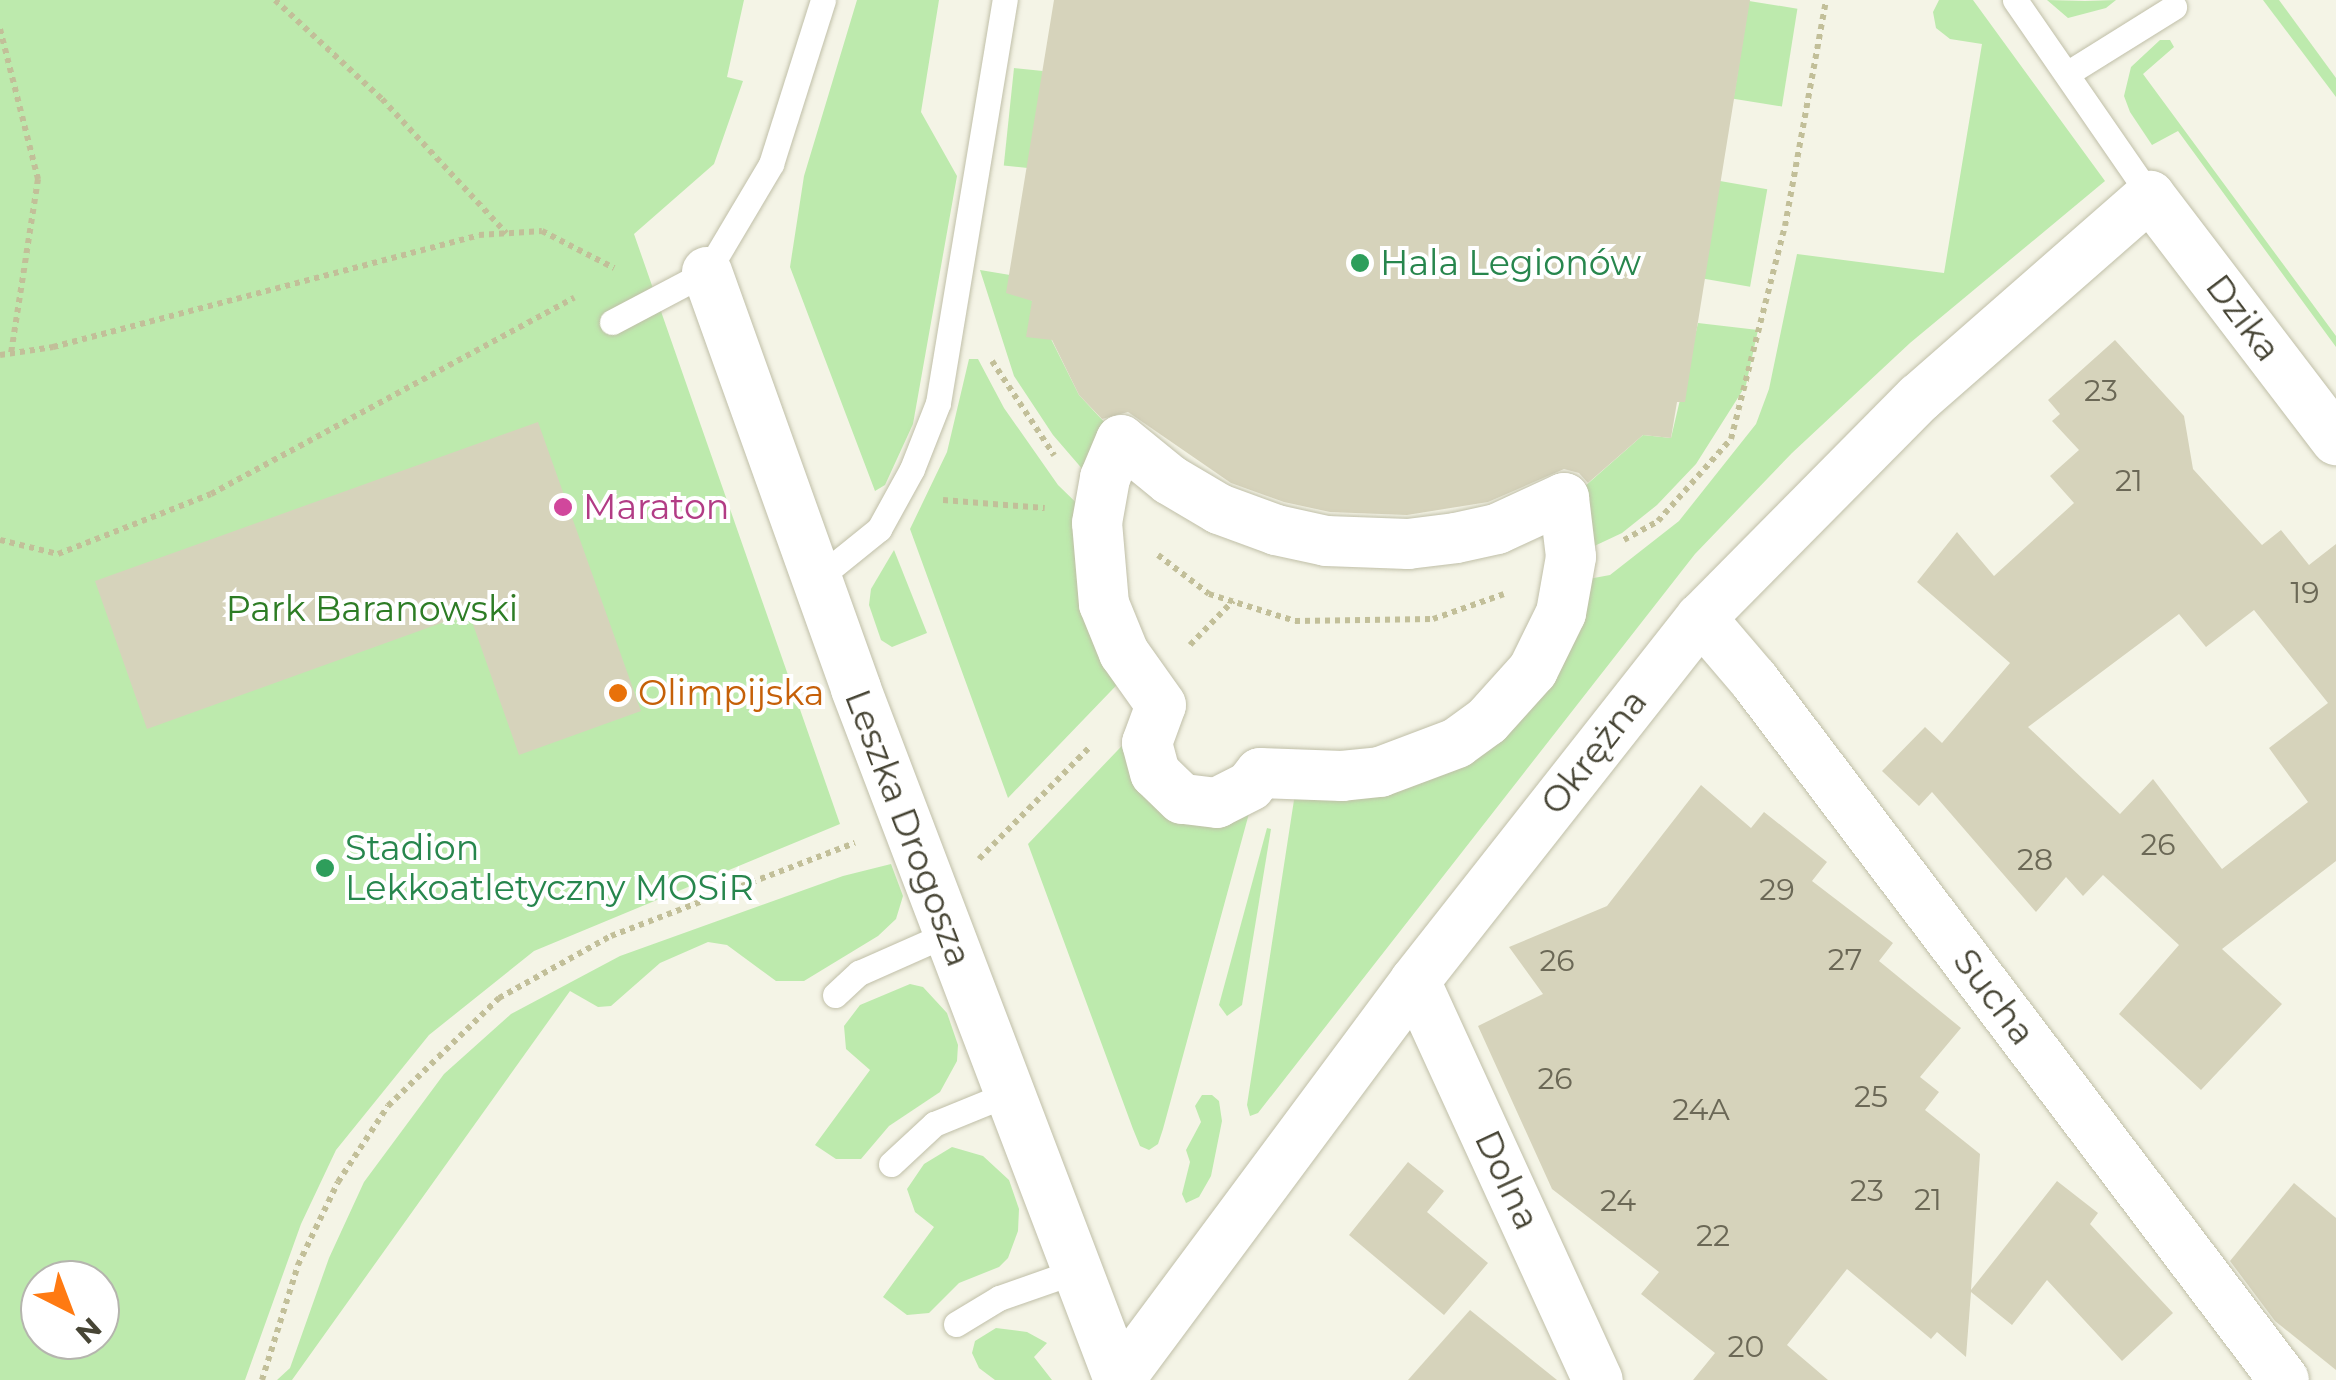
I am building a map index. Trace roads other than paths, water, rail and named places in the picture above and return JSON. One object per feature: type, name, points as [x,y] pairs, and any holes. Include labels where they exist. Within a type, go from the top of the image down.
[{"type":"street","name":"Dzika","points":[[2150,196],[2336,440]]},
{"type":"street","name":"Okrężna","points":[[1119,1380],[1415,981],[1701,618],[1920,398],[2150,196]]},
{"type":"street","name":"Leszka Drogosza","points":[[707,272],[942,918],[1119,1380]]},
{"type":"street","points":[[1121,440],[1170,480],[1220,509],[1276,530],[1326,541],[1408,544],[1456,538],[1497,529],[1564,498],[1570,572],[1552,636],[1534,670],[1514,694],[1457,743],[1380,772],[1342,776],[1260,773],[1250,786],[1217,803],[1182,798],[1154,774],[1149,759],[1150,725],[1161,705],[1148,687],[1124,653],[1104,604],[1098,566],[1105,478],[1121,440]]},
{"type":"street","name":"Sucha","points":[[1701,618],[1754,680],[2284,1380]]},
{"type":"street","name":"Dolna","points":[[1415,981],[1598,1380]]},
{"type":"lane","points":[[612,322],[707,272],[772,164],[824,0]]},
{"type":"lane","points":[[818,579],[879,529],[938,402],[1006,0]]},
{"type":"lane","points":[[2015,0],[2150,196]]},
{"type":"lane","points":[[2068,73],[2174,7]]},
{"type":"lane","points":[[835,994],[859,973],[942,918]]},
{"type":"lane","points":[[891,1164],[934,1124],[1010,1092]]},
{"type":"lane","points":[[956,1324],[999,1298],[1079,1270]]},
{"type":"place","name":"Hala Legionów","points":[[1360,263]]},
{"type":"place","name":"Maraton","points":[[563,507]]},
{"type":"place","name":"Olimpijska","points":[[618,693]]},
{"type":"place","name":"Stadion Lekkoatletyczny MOSiR","points":[[325,868]]},
{"type":"park label","name":"Park Baranowski","points":[[372,609]]}]
